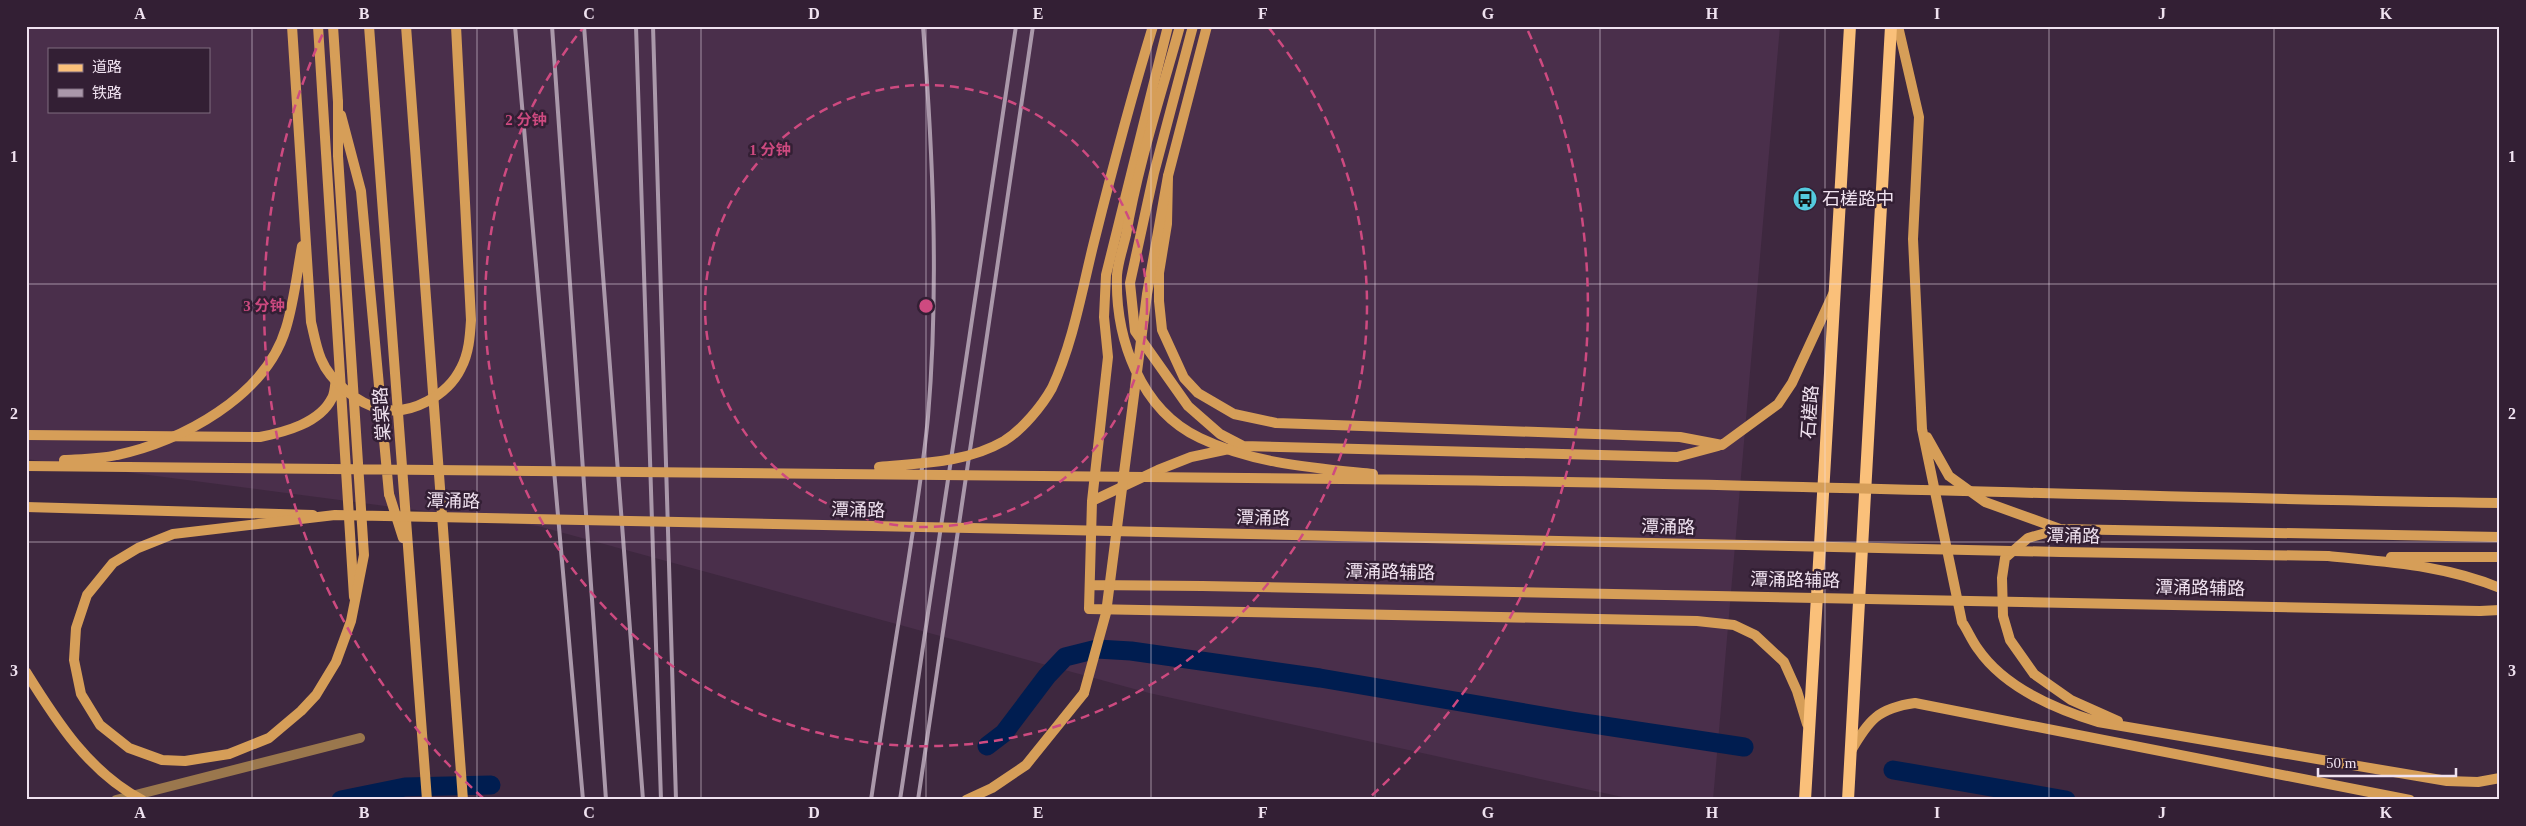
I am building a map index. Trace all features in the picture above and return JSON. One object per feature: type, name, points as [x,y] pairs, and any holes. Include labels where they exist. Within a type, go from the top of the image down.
[{"type":"main road","points":[[292,26],[311,322],[321,360],[339,385],[363,402],[381,410],[406,409],[424,404],[448,386],[461,369],[468,348],[471,320],[456,26]]},
{"type":"main road","points":[[318,26],[355,603]]},
{"type":"main road","points":[[333,26],[338,102],[338,156],[364,555],[355,603],[336,662],[316,694],[301,711],[269,738],[229,754],[185,761],[162,760],[130,748],[100,725],[81,694],[74,660],[76,628],[87,595],[113,563],[138,548],[173,534],[335,515]]},
{"type":"main road","name":"棠棠路","points":[[368,26],[427,800]]},
{"type":"main road","points":[[831,472],[937,461],[982,452],[1006,440],[1031,416],[1050,390],[1067,345],[1124,119],[1152,26]]},
{"type":"main road","points":[[1168,26],[1106,275],[1104,317],[1108,357],[1092,501],[1089,609],[1698,621],[1734,625],[1755,635],[1784,662],[1797,691],[1809,730]]},
{"type":"main road","points":[[1180,26],[1130,211],[1117,274],[1118,309],[1125,348],[1144,388],[1170,417],[1198,438],[1237,454],[1287,465],[1434,480]]},
{"type":"main road","points":[[1192,26],[1154,173],[1130,283],[1135,331],[1188,406],[1220,434],[1243,446]]},
{"type":"main road","points":[[966,800],[992,788],[1026,765],[1084,693],[1089,677],[1106,613],[1147,294],[1168,176],[1207,26]]},
{"type":"main road","name":"石槎路","points":[[1805,800],[1837,284],[1850,26]]},
{"type":"main road","points":[[1848,800],[1891,26]]},
{"type":"main road","points":[[1898,26],[1919,117],[1913,239],[1922,429],[1962,622],[1978,650],[2012,684],[2074,715],[2133,727],[2447,780],[2478,782],[2500,778]]},
{"type":"main road","points":[[407,27],[464,800]]},
{"type":"main road","points":[[338,102],[361,191],[389,494],[409,558]]},
{"type":"main road","points":[[1168,176],[1167,224],[1159,273],[1159,302],[1162,330],[1184,378],[1198,393],[1234,414],[1276,423],[1680,437],[1722,445]]},
{"type":"main road","points":[[26,465],[116,456],[151,445],[218,413],[249,390],[270,361],[286,330],[305,230]]},
{"type":"main road","points":[[1092,501],[1183,460],[1243,446],[1677,457],[1722,445],[1778,404],[1792,383],[1837,284]]},
{"type":"main road","points":[[26,435],[260,437],[286,432],[320,412],[332,398],[337,374],[337,335]]},
{"type":"main road","points":[[1922,429],[1950,476],[1985,502],[2060,529]]},
{"type":"main road","name":"潭涌路","points":[[26,465],[831,472],[1434,480],[2500,503]]},
{"type":"main road","name":"潭涌路","points":[[26,507],[2328,556],[2500,557]]},
{"type":"main road","points":[[2133,727],[2071,700],[2034,674],[2010,640],[2003,616],[2002,578],[2005,558],[2028,538],[2060,529],[2500,537]]},
{"type":"main road","points":[[2328,556],[2414,565],[2450,572],[2500,588]]},
{"type":"main road","name":"潭涌路辅路","points":[[1090,585],[2500,610]]},
{"type":"main road","points":[[26,672],[67,736],[94,765],[142,800]]},
{"type":"main road","points":[[1851,752],[1866,724],[1892,706],[1915,703],[2410,800]]},
{"type":"street","points":[[116,800],[360,738]]},
{"type":"shaded area","points":[[26,26],[1780,26],[1713,800],[1636,800],[1149,693],[538,526],[26,459]]},
{"type":"waterway","points":[[987,746],[1004,733],[1047,676],[1065,657],[1097,649],[1131,651],[1320,678],[1572,721],[1744,747]]},
{"type":"waterway","points":[[1893,770],[2066,800]]},
{"type":"waterway","points":[[341,800],[405,787],[491,785]]},
{"type":"railway","points":[[515,26],[583,800]]},
{"type":"railway","points":[[552,26],[606,800]]},
{"type":"railway","points":[[584,26],[643,800]]},
{"type":"railway","points":[[636,26],[661,800]]},
{"type":"railway","points":[[653,26],[676,800]]},
{"type":"railway","points":[[871,800],[921,477],[928,417],[934,270],[930,124],[923,26]]},
{"type":"railway","points":[[900,800],[1016,26]]},
{"type":"railway","points":[[918,800],[1033,26]]},
{"type":"place","name":"石槎路中","points":[[1805,199]]}]
